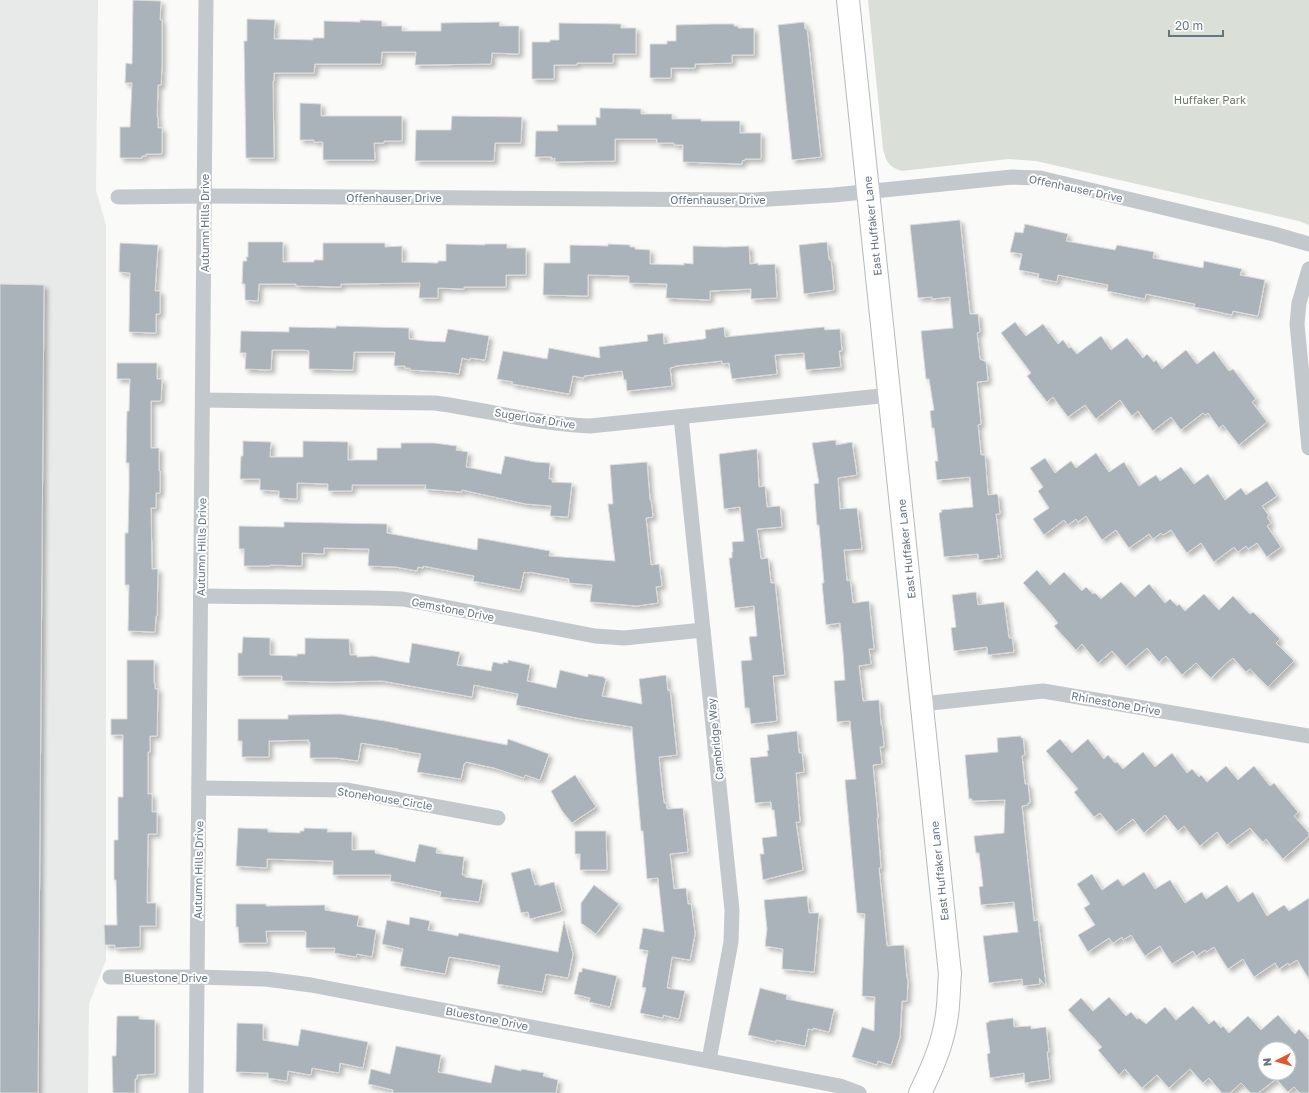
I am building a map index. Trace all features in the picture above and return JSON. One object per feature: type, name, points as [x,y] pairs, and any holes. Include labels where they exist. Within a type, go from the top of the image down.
[{"type":"street","name":"Autumn Hills Drive","points":[[196,1093],[206,0]]},
{"type":"street","name":"East Huffaker Lane","points":[[848,0],[950,974],[948,1006],[942,1038],[932,1068],[920,1093]]},
{"type":"street","name":"Offenhauser Drive","points":[[118,197],[205,196],[754,200],[1012,177],[1040,178],[1274,234],[1309,244]]},
{"type":"street","points":[[1309,269],[1299,303],[1297,324],[1309,448]]},
{"type":"street","name":"Sugerloaf Drive","points":[[203,400],[435,403],[467,407],[564,425],[590,426],[890,395]]},
{"type":"street","name":"Cambridge Way","points":[[681,417],[732,910],[731,942],[709,1060]]},
{"type":"street","name":"Gemstone Drive","points":[[201,596],[402,599],[595,636],[624,638],[703,630]]},
{"type":"street","name":"Rhinestone Drive","points":[[922,704],[1043,691],[1309,736]]},
{"type":"street","name":"Stonehouse Circle","points":[[199,788],[346,790],[498,818]]},
{"type":"street","name":"Bluestone Drive","points":[[110,977],[266,979],[311,985],[709,1060],[840,1086],[859,1093]]},
{"type":"shaded area","points":[[0,0],[98,0],[96,190],[106,225],[106,960],[89,1004],[88,1093],[0,1093]]},
{"type":"green space","name":"Huffaker Park","points":[[868,0],[1309,0],[1309,225],[1299,221],[1036,161],[1008,159],[902,171],[894,168],[885,157],[883,148]]},
{"type":"building","points":[[133,0],[161,1],[160,20],[162,20],[162,65],[161,85],[158,85],[157,117],[158,128],[162,128],[162,154],[146,154],[146,156],[142,156],[142,158],[120,158],[120,127],[130,127],[132,83],[125,83],[126,63],[132,64]]},
{"type":"building","points":[[247,19],[275,20],[274,39],[313,40],[313,38],[324,38],[324,21],[382,21],[382,26],[402,26],[402,31],[441,31],[441,23],[500,22],[499,26],[519,26],[519,54],[492,53],[491,64],[415,65],[416,52],[382,52],[381,64],[315,64],[314,73],[274,73],[274,158],[246,158],[244,41],[247,41]]},
{"type":"building","points":[[804,22],[805,29],[807,29],[821,157],[792,160],[778,25]]},
{"type":"building","points":[[559,23],[621,24],[621,28],[636,28],[636,54],[613,54],[613,63],[577,63],[577,65],[554,65],[554,79],[532,79],[532,42],[550,42],[550,40],[559,40]]},
{"type":"building","points":[[734,24],[734,26],[738,26],[738,28],[754,28],[754,55],[732,55],[732,63],[695,64],[695,68],[671,68],[671,78],[650,78],[650,44],[667,44],[667,41],[676,41],[676,25]]},
{"type":"building","points":[[300,103],[321,104],[321,116],[402,116],[402,141],[384,141],[384,143],[374,143],[375,160],[323,160],[323,142],[314,142],[314,140],[300,140]]},
{"type":"building","points":[[600,108],[641,109],[641,114],[672,114],[672,119],[740,121],[740,133],[761,133],[761,159],[745,159],[742,161],[742,164],[683,162],[683,145],[674,145],[674,143],[657,143],[657,139],[615,139],[615,161],[555,162],[555,158],[551,159],[552,157],[535,157],[536,131],[558,131],[557,125],[596,125],[596,117],[600,118]]},
{"type":"building","points":[[452,116],[522,117],[521,143],[495,143],[494,161],[415,161],[416,130],[451,130]]},
{"type":"building","points":[[960,220],[970,314],[978,314],[980,332],[977,333],[980,359],[986,362],[988,381],[977,382],[981,424],[978,425],[981,455],[985,455],[988,495],[997,494],[1000,514],[996,514],[1001,558],[998,555],[998,558],[979,560],[978,554],[944,557],[939,513],[942,512],[941,510],[973,507],[970,477],[937,480],[935,461],[938,461],[934,428],[932,428],[930,411],[934,410],[929,379],[926,379],[921,331],[953,328],[950,297],[932,299],[932,297],[918,298],[910,225]]},
{"type":"building","points":[[1025,224],[1068,234],[1066,241],[1115,250],[1117,245],[1154,252],[1153,258],[1203,268],[1204,261],[1242,269],[1240,275],[1265,280],[1258,316],[1233,311],[1232,315],[1194,307],[1195,304],[1146,294],[1145,299],[1107,291],[1108,285],[1058,275],[1057,282],[1038,278],[1039,274],[1019,270],[1022,254],[1010,252],[1015,232],[1023,233]]},
{"type":"building","points":[[248,242],[283,242],[283,262],[314,262],[314,260],[323,260],[323,243],[385,243],[385,247],[402,246],[402,262],[438,263],[438,261],[446,261],[446,244],[507,244],[507,248],[526,248],[526,275],[506,275],[506,287],[464,287],[464,289],[438,288],[438,298],[419,298],[420,283],[341,284],[341,287],[296,286],[296,284],[259,284],[258,301],[245,300],[245,284],[242,284],[243,261],[247,261],[246,257],[248,257]]},
{"type":"building","points":[[827,242],[829,260],[831,260],[834,290],[804,294],[799,245]]},
{"type":"building","points":[[120,243],[158,245],[155,291],[160,291],[160,314],[156,314],[156,333],[129,332],[130,273],[119,272]]},
{"type":"building","points":[[608,244],[630,245],[630,247],[635,247],[635,249],[650,250],[650,264],[684,265],[684,263],[693,264],[693,246],[749,246],[750,264],[775,264],[777,298],[751,299],[751,289],[710,291],[710,300],[666,298],[667,284],[629,283],[629,276],[588,275],[588,296],[543,295],[544,263],[570,263],[570,245],[608,246]]},
{"type":"building","points":[[0,284],[44,285],[38,1093],[0,1093]]},
{"type":"building","points":[[1015,322],[1026,336],[1043,324],[1058,344],[1063,340],[1069,348],[1071,347],[1077,354],[1101,336],[1111,350],[1127,338],[1143,358],[1147,354],[1154,362],[1156,360],[1162,369],[1186,350],[1197,364],[1214,351],[1229,371],[1233,369],[1256,399],[1252,402],[1267,422],[1239,445],[1223,425],[1219,428],[1208,413],[1205,415],[1203,413],[1181,430],[1171,417],[1153,431],[1138,411],[1132,416],[1120,400],[1096,419],[1085,405],[1068,417],[1053,397],[1047,402],[1027,376],[1031,373],[1001,333]]},
{"type":"building","points":[[336,326],[409,328],[409,339],[426,341],[445,342],[448,329],[489,336],[485,360],[470,358],[470,360],[462,358],[459,374],[410,370],[410,368],[405,368],[405,366],[394,366],[395,352],[354,352],[353,370],[309,369],[309,351],[272,350],[271,370],[245,369],[246,353],[240,353],[241,331],[289,332],[289,327],[336,328]]},
{"type":"building","points":[[724,327],[725,337],[824,327],[825,330],[840,329],[842,351],[839,351],[841,367],[806,370],[804,353],[775,355],[777,374],[732,379],[729,363],[722,364],[722,361],[675,366],[670,368],[672,386],[627,391],[626,380],[624,380],[622,371],[584,376],[584,378],[573,376],[569,394],[512,384],[513,382],[497,379],[503,351],[547,359],[549,348],[600,358],[599,347],[648,341],[647,335],[663,333],[664,344],[704,339],[706,338],[705,330]]},
{"type":"building","points":[[117,363],[157,363],[157,379],[162,379],[161,401],[151,401],[151,448],[159,448],[160,471],[160,493],[156,493],[156,508],[151,508],[152,569],[158,569],[157,616],[155,632],[128,631],[129,585],[125,585],[125,533],[128,533],[129,463],[126,463],[127,411],[129,411],[130,379],[117,379]]},
{"type":"building","points":[[836,440],[836,445],[852,442],[857,475],[838,478],[840,509],[857,508],[862,549],[844,550],[847,581],[850,580],[853,603],[869,601],[874,649],[869,649],[871,664],[859,666],[863,701],[879,700],[882,725],[884,747],[880,747],[882,764],[873,765],[881,868],[879,868],[887,946],[904,945],[908,979],[907,1001],[902,1001],[900,1037],[891,1065],[878,1061],[877,1065],[852,1057],[862,1027],[874,1031],[875,997],[862,996],[865,914],[857,913],[845,780],[856,779],[850,721],[837,722],[834,681],[845,680],[843,652],[840,623],[826,625],[822,583],[824,583],[814,484],[819,483],[812,443]]},
{"type":"building","points":[[243,441],[271,442],[270,457],[303,457],[303,441],[348,442],[348,460],[377,460],[377,448],[401,448],[401,443],[434,443],[457,446],[456,450],[468,452],[466,467],[501,474],[505,456],[535,462],[550,463],[549,479],[552,479],[552,482],[572,483],[568,517],[550,516],[551,506],[526,504],[462,490],[462,492],[425,489],[426,485],[352,485],[352,491],[328,491],[328,484],[297,483],[297,499],[279,498],[279,491],[260,490],[260,479],[240,479]]},
{"type":"building","points":[[757,449],[759,487],[765,486],[767,507],[780,506],[782,527],[757,529],[761,559],[768,558],[771,583],[775,583],[785,675],[773,676],[777,721],[751,724],[749,708],[745,708],[741,661],[752,660],[749,637],[757,636],[754,606],[735,608],[729,558],[732,558],[732,542],[744,541],[740,507],[724,509],[719,454]]},
{"type":"building","points":[[1096,453],[1109,472],[1124,462],[1139,486],[1156,475],[1160,481],[1181,467],[1194,484],[1208,474],[1225,500],[1241,488],[1246,495],[1267,481],[1277,496],[1262,506],[1269,516],[1267,517],[1271,523],[1267,526],[1281,547],[1267,557],[1257,543],[1248,549],[1246,546],[1238,552],[1234,547],[1214,562],[1201,543],[1187,553],[1171,530],[1163,535],[1161,533],[1153,539],[1149,534],[1129,548],[1116,530],[1102,540],[1086,516],[1078,522],[1076,519],[1068,525],[1064,520],[1044,535],[1033,519],[1049,508],[1038,491],[1043,487],[1030,468],[1045,458],[1055,473],[1071,461],[1076,468]]},
{"type":"building","points":[[647,462],[653,517],[646,518],[651,565],[659,564],[662,586],[656,587],[658,603],[637,606],[590,602],[592,585],[569,583],[569,579],[529,572],[524,572],[520,590],[473,581],[474,576],[423,566],[423,568],[418,567],[417,571],[396,567],[368,566],[369,549],[324,548],[324,554],[302,553],[302,566],[244,566],[244,549],[239,549],[239,526],[284,527],[284,522],[387,524],[387,533],[477,550],[478,538],[550,551],[549,556],[615,561],[608,504],[613,504],[610,465]]},
{"type":"building","points":[[1037,570],[1050,585],[1064,572],[1082,591],[1086,587],[1101,599],[1121,582],[1135,597],[1149,584],[1165,603],[1170,599],[1177,606],[1179,604],[1185,611],[1204,594],[1219,610],[1233,596],[1250,614],[1253,612],[1280,639],[1276,643],[1294,661],[1268,687],[1250,669],[1246,672],[1233,658],[1211,678],[1196,663],[1182,675],[1166,656],[1159,662],[1147,648],[1126,666],[1112,651],[1098,663],[1082,644],[1076,650],[1054,626],[1058,623],[1023,583]]},
{"type":"building","points":[[976,592],[978,605],[1004,602],[1009,638],[1012,638],[1014,652],[988,655],[987,647],[954,651],[951,628],[956,627],[952,595]]},
{"type":"building","points":[[243,637],[270,638],[270,655],[297,656],[297,654],[305,654],[305,638],[349,639],[350,655],[357,655],[357,657],[373,656],[409,663],[412,643],[460,652],[457,665],[491,671],[493,662],[503,664],[503,662],[508,663],[508,660],[530,665],[527,681],[556,688],[560,670],[588,677],[588,674],[604,677],[606,679],[602,696],[642,704],[639,679],[666,675],[668,691],[670,690],[677,755],[659,757],[662,787],[664,803],[666,803],[667,809],[683,808],[688,852],[670,854],[674,889],[686,888],[688,904],[691,904],[695,934],[690,960],[672,957],[667,988],[685,991],[679,1019],[663,1015],[663,1018],[640,1013],[646,988],[642,987],[648,951],[639,949],[643,928],[664,932],[658,878],[647,879],[643,831],[641,831],[632,727],[576,718],[516,705],[518,694],[474,685],[472,697],[382,681],[282,681],[282,676],[238,676],[238,653],[242,653]]},
{"type":"building","points":[[127,660],[154,660],[154,683],[155,689],[158,689],[157,736],[150,736],[150,752],[148,752],[148,794],[152,794],[152,812],[157,812],[157,834],[148,834],[147,903],[156,903],[156,926],[140,926],[140,947],[115,948],[115,945],[105,945],[104,925],[117,925],[116,880],[114,880],[114,840],[118,840],[118,797],[123,797],[123,735],[111,735],[111,719],[127,719]]},
{"type":"building","points":[[340,714],[385,721],[507,745],[508,739],[549,754],[540,780],[525,775],[524,778],[494,768],[466,762],[464,764],[461,779],[417,772],[421,754],[361,743],[358,761],[337,758],[310,758],[309,740],[269,741],[269,757],[242,757],[242,741],[238,741],[238,719],[288,719],[288,715]]},
{"type":"building","points":[[797,731],[799,753],[802,753],[804,772],[796,773],[800,822],[796,822],[803,870],[763,880],[760,854],[764,854],[762,838],[777,836],[774,810],[772,810],[771,802],[755,803],[750,758],[768,756],[767,751],[769,750],[767,735]]},
{"type":"building","points":[[1021,736],[1021,738],[1023,738],[1025,755],[1022,756],[1025,784],[1028,784],[1030,803],[1022,806],[1034,921],[1038,920],[1046,986],[1039,978],[1040,984],[1023,986],[1022,979],[989,983],[983,936],[1018,932],[1014,902],[981,905],[979,887],[983,886],[979,853],[976,853],[974,836],[1004,833],[1005,800],[972,801],[972,799],[969,799],[965,755],[998,752],[997,738]]},
{"type":"building","points":[[1060,739],[1072,753],[1088,739],[1104,759],[1108,755],[1123,769],[1143,752],[1155,767],[1172,753],[1187,773],[1192,769],[1199,777],[1201,775],[1207,782],[1226,766],[1238,780],[1254,766],[1270,786],[1274,783],[1298,812],[1294,816],[1309,833],[1309,836],[1283,859],[1266,839],[1263,842],[1250,828],[1227,845],[1217,832],[1200,846],[1184,826],[1178,831],[1165,815],[1144,833],[1133,819],[1116,832],[1100,813],[1094,817],[1074,792],[1078,789],[1046,751]]},
{"type":"building","points":[[575,775],[596,807],[572,823],[562,811],[551,791]]},
{"type":"building","points":[[238,828],[268,829],[268,832],[300,833],[300,831],[304,831],[304,828],[328,829],[327,832],[352,832],[352,850],[375,850],[375,853],[415,862],[419,844],[437,848],[436,853],[464,857],[462,875],[465,875],[465,877],[483,880],[479,902],[440,897],[441,892],[390,881],[391,875],[333,875],[333,861],[267,859],[267,868],[236,866]]},
{"type":"building","points":[[575,831],[606,831],[607,870],[580,870],[580,854],[575,854]]},
{"type":"building","points":[[530,868],[535,885],[539,884],[539,886],[554,882],[562,911],[530,919],[528,912],[521,913],[511,873]]},
{"type":"building","points":[[1144,872],[1155,889],[1170,880],[1185,903],[1202,892],[1206,899],[1227,885],[1238,902],[1253,892],[1267,916],[1284,905],[1289,911],[1309,898],[1309,979],[1297,960],[1289,965],[1288,963],[1279,969],[1275,963],[1254,977],[1243,959],[1228,969],[1214,947],[1206,952],[1205,950],[1196,956],[1193,951],[1172,964],[1160,946],[1145,956],[1131,935],[1123,940],[1122,937],[1113,943],[1109,938],[1088,952],[1078,935],[1095,925],[1084,908],[1090,904],[1077,884],[1092,874],[1102,890],[1118,879],[1123,886]]},
{"type":"building","points":[[594,885],[619,904],[596,934],[581,923],[581,903]]},
{"type":"building","points":[[807,896],[809,913],[819,913],[814,972],[782,969],[783,949],[765,946],[767,929],[764,900]]},
{"type":"building","points":[[236,904],[266,904],[266,906],[325,905],[325,910],[359,916],[357,926],[376,930],[372,957],[357,954],[356,957],[334,953],[335,948],[306,948],[306,932],[304,931],[266,931],[267,943],[239,943],[238,927],[236,927]]},
{"type":"building","points":[[410,917],[430,921],[428,930],[458,936],[459,933],[558,952],[564,921],[573,954],[568,978],[546,974],[542,992],[497,984],[500,966],[474,961],[449,957],[445,974],[400,966],[403,949],[382,944],[387,920],[409,925]]},
{"type":"building","points":[[582,968],[617,976],[610,1007],[589,1002],[590,998],[574,994],[579,972],[582,972]]},
{"type":"building","points":[[760,988],[787,995],[786,999],[834,1009],[829,1032],[813,1028],[813,1030],[808,1029],[805,1046],[776,1040],[776,1042],[748,1035]]},
{"type":"building","points":[[1109,997],[1126,1016],[1131,1012],[1137,1019],[1139,1018],[1146,1024],[1165,1007],[1176,1020],[1193,1006],[1209,1024],[1214,1020],[1221,1028],[1223,1026],[1229,1033],[1248,1016],[1261,1030],[1278,1015],[1295,1034],[1299,1029],[1309,1040],[1309,1093],[1300,1093],[1294,1087],[1288,1092],[1278,1081],[1297,1081],[1297,1041],[1257,1041],[1257,1081],[1273,1081],[1258,1093],[1251,1093],[1241,1083],[1230,1093],[1222,1093],[1209,1078],[1203,1083],[1190,1069],[1169,1088],[1157,1075],[1142,1088],[1125,1069],[1119,1075],[1098,1050],[1102,1047],[1068,1010],[1081,998],[1093,1011]]},
{"type":"building","points":[[117,1016],[139,1016],[139,1019],[155,1020],[155,1074],[137,1075],[137,1079],[135,1079],[135,1093],[113,1093],[112,1056],[116,1056]]},
{"type":"building","points":[[1013,1018],[1014,1027],[1031,1026],[1031,1029],[1046,1027],[1050,1079],[1025,1083],[1024,1073],[990,1078],[987,1054],[990,1053],[986,1023],[989,1021]]},
{"type":"building","points":[[237,1023],[263,1024],[263,1040],[298,1046],[301,1029],[368,1042],[363,1068],[340,1063],[339,1073],[312,1068],[311,1075],[288,1071],[287,1081],[268,1078],[268,1073],[236,1072]]},
{"type":"building","points":[[396,1046],[441,1055],[438,1072],[491,1083],[495,1065],[521,1071],[521,1069],[544,1073],[543,1076],[558,1080],[556,1093],[393,1093],[393,1090],[368,1084],[371,1069],[390,1074]]}]
